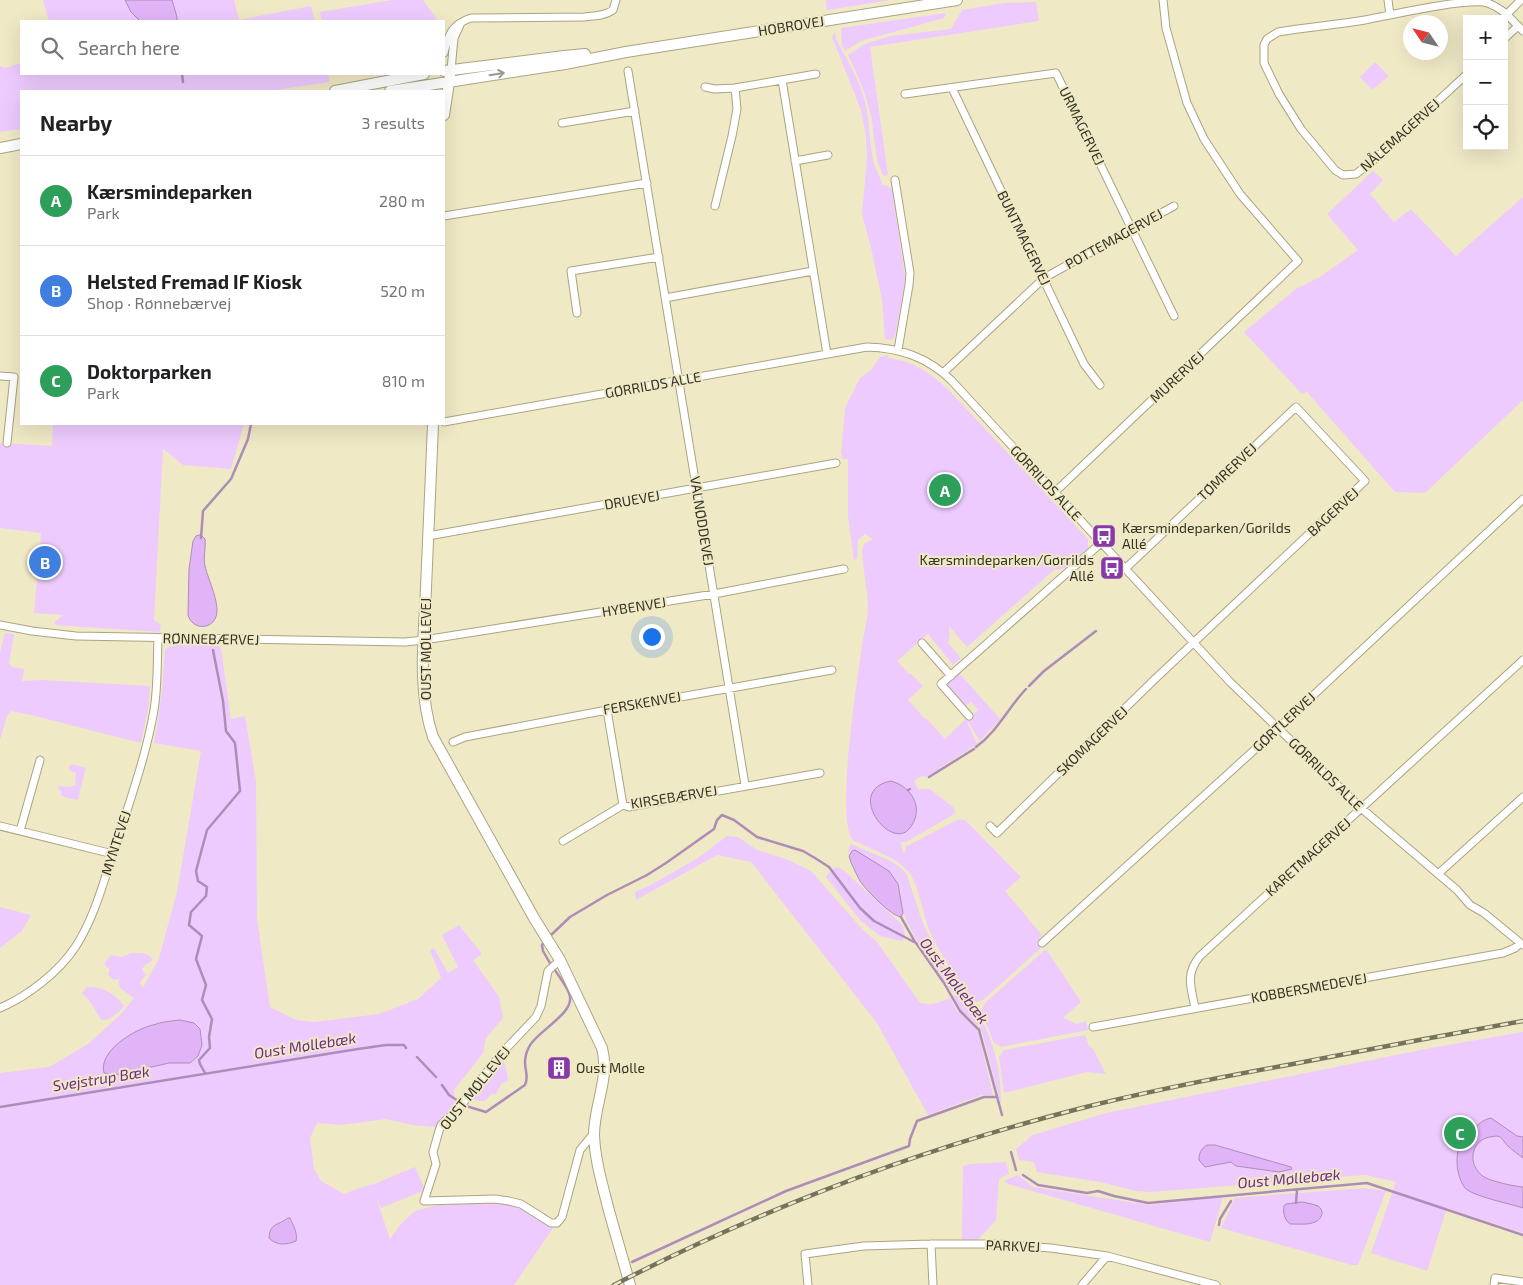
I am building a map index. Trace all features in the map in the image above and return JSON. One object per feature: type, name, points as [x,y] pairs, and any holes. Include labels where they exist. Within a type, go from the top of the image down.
[{"type":"street","points":[[445,49],[449,33],[453,28],[466,20],[476,18],[584,17],[601,15],[613,10],[616,0]]},
{"type":"street","name":"HOBROVEJ","points":[[394,90],[444,78],[566,64],[626,52],[957,0]]},
{"type":"street","name":"MURERVEJ","points":[[1055,492],[1298,261],[1240,194],[1204,139],[1187,103],[1166,28],[1163,0]]},
{"type":"street","points":[[1388,0],[1390,15]]},
{"type":"street","name":"NÅLEMAGERVEJ","points":[[1463,78],[1375,159],[1356,174],[1343,175],[1335,170],[1301,129],[1279,94],[1264,63],[1264,45],[1267,39],[1278,32],[1390,15],[1440,2],[1468,0],[1483,1],[1507,14],[1520,29],[1508,36]]},
{"type":"street","points":[[1507,14],[1522,0]]},
{"type":"street","points":[[445,74],[454,38],[460,25],[466,20]]},
{"type":"street","name":"VALNØDDEVEJ","points":[[628,72],[745,785]]},
{"type":"street","name":"URMAGERVEJ","points":[[905,94],[1056,72],[1174,316]]},
{"type":"street","points":[[705,87],[715,89],[735,88],[816,74]]},
{"type":"street","points":[[340,90],[419,75]]},
{"type":"street","points":[[782,80],[827,354]]},
{"type":"street","points":[[715,206],[732,136],[736,109],[735,88]]},
{"type":"street","name":"BUNTMAGERVEJ","points":[[952,88],[1084,364],[1100,385]]},
{"type":"street","points":[[562,123],[635,111]]},
{"type":"street","points":[[0,148],[20,144]]},
{"type":"street","points":[[795,161],[828,155]]},
{"type":"street","points":[[895,180],[910,273],[898,350]]},
{"type":"street","points":[[445,216],[647,183]]},
{"type":"street","name":"POTTEMAGERVEJ","points":[[943,373],[1044,278],[1174,206]]},
{"type":"street","points":[[577,313],[571,271],[659,257]]},
{"type":"street","points":[[665,298],[812,271]]},
{"type":"street","name":"GØRRILDS ALLE","points":[[445,422],[867,347],[898,350],[927,361],[943,373],[1230,682],[1361,808],[1457,890],[1470,905],[1484,913],[1521,944]]},
{"type":"street","points":[[0,376],[14,378],[7,443]]},
{"type":"street","name":"TØMRERVEJ","points":[[1125,569],[1296,407],[1327,440]]},
{"type":"street","name":"OUST MØLLEVEJ","points":[[434,425],[424,640],[424,693],[427,720],[433,737],[534,918],[560,960],[602,1048],[605,1060],[605,1073],[594,1134],[597,1166],[630,1285]]},
{"type":"street","name":"BAGERVEJ","points":[[1194,643],[1365,481],[1327,440]]},
{"type":"street","name":"DRUEVEJ","points":[[428,536],[836,463]]},
{"type":"street","name":"GØRTLERVEJ","points":[[1042,943],[1278,728],[1523,499]]},
{"type":"street","points":[[969,716],[941,684],[1102,543]]},
{"type":"street","name":"HYBENVEJ","points":[[424,640],[714,594],[844,569]]},
{"type":"street","name":"RØNNEBÆRVEJ","points":[[0,625],[76,636],[405,642],[424,640]]},
{"type":"street","name":"MYNTEVEJ","points":[[0,1008],[36,988],[57,968],[75,948],[93,916],[147,747],[157,685],[158,638]]},
{"type":"street","points":[[922,643],[951,676]]},
{"type":"street","name":"SKOMAGERVEJ","points":[[990,826],[997,833],[1194,643]]},
{"type":"street","name":"KARETMAGERVEJ","points":[[1195,1008],[1190,972],[1200,956],[1523,660]]},
{"type":"street","name":"FERSKENVEJ","points":[[453,742],[465,737],[607,710],[832,670]]},
{"type":"street","name":"KIRSEBÆRVEJ","points":[[607,710],[623,805],[629,806],[820,773]]},
{"type":"street","points":[[20,831],[40,760]]},
{"type":"street","points":[[1438,874],[1523,797]]},
{"type":"street","points":[[563,841],[623,805]]},
{"type":"street","points":[[0,826],[112,854]]},
{"type":"street","name":"KOBBERSMEDEVEJ","points":[[1093,1027],[1503,953],[1521,944]]},
{"type":"street","name":"OUST MØLLEVEJ","points":[[560,960],[548,971],[541,1006],[536,1017],[500,1055],[457,1111],[441,1125],[433,1152],[436,1164],[424,1201],[509,1200],[521,1204],[551,1223],[557,1223],[562,1217],[580,1150],[594,1134]]},
{"type":"street","points":[[931,1244],[933,1285]]},
{"type":"street","name":"PARKVEJ","points":[[808,1285],[805,1254],[864,1246],[931,1244],[997,1244],[1042,1247],[1108,1256],[1196,1282],[1216,1285]]},
{"type":"street","points":[[1082,1285],[1108,1256]]},
{"type":"street","points":[[1494,1285],[1495,1278],[1523,1282]]},
{"type":"shaded area","points":[[43,0],[234,0],[239,20],[49,20]]},
{"type":"shaded area","points":[[125,0],[172,0],[177,20],[139,20],[131,12]]},
{"type":"shaded area","points":[[392,0],[423,0],[437,20],[322,20],[320,12]]},
{"type":"shaded area","points":[[826,0],[891,0],[827,10]]},
{"type":"shaded area","points":[[1036,2],[1039,21],[870,47],[888,175],[884,176],[878,163],[867,100],[848,55],[865,44],[891,36],[951,29],[962,10],[1004,3]]},
{"type":"shaded area","points":[[311,6],[315,20],[239,20]]},
{"type":"shaded area","points":[[946,13],[944,18],[861,41],[845,51],[842,45],[841,28]]},
{"type":"shaded area","points":[[835,32],[836,39],[856,77],[865,102],[875,167],[882,185],[892,189],[905,275],[895,335],[892,340],[885,339],[882,300],[862,214],[867,158],[866,137],[861,110],[832,37]]},
{"type":"shaded area","points":[[1375,62],[1389,76],[1372,90],[1360,77]]},
{"type":"shaded area","points":[[20,63],[20,75],[328,75],[330,82],[276,90],[20,90],[20,129],[0,132],[0,66],[5,68]]},
{"type":"shaded area","points":[[1373,171],[1383,180],[1370,194],[1394,222],[1411,209],[1456,256],[1523,197],[1523,400],[1425,493],[1395,492],[1307,392],[1302,394],[1244,332],[1296,289],[1320,277],[1358,250],[1327,214]]},
{"type":"shaded area","points":[[888,355],[888,358],[906,362],[920,368],[947,388],[1088,539],[1088,548],[1065,568],[1054,570],[967,647],[949,626],[948,643],[960,657],[953,665],[928,634],[897,661],[923,686],[908,700],[925,719],[945,739],[966,719],[977,744],[926,777],[922,776],[914,781],[918,789],[930,789],[954,808],[955,812],[906,842],[901,842],[903,852],[906,851],[905,847],[959,819],[965,820],[1021,877],[1005,891],[1042,935],[1039,939],[1043,946],[983,1000],[976,1002],[972,1001],[934,941],[914,882],[908,871],[889,857],[854,841],[848,829],[846,808],[849,748],[856,686],[868,610],[862,552],[864,544],[873,539],[865,534],[858,540],[857,558],[854,560],[848,516],[848,459],[843,459],[841,452],[845,408],[860,378],[871,370],[880,357]]},
{"type":"shaded area","points":[[53,425],[244,425],[231,469],[183,465],[163,449],[154,620],[161,625],[160,632],[55,625],[55,622],[63,615],[34,613],[41,533],[0,528],[0,443],[52,446]]},
{"type":"shaded area","points":[[199,535],[205,539],[205,566],[217,607],[215,619],[212,623],[205,626],[193,623],[188,615],[189,569],[193,541]]},
{"type":"shaded area","points":[[5,633],[14,634],[9,663],[12,667],[24,669],[22,681],[41,680],[150,686],[148,709],[141,743],[11,711],[7,716],[0,740],[0,653]]},
{"type":"shaded area","points":[[179,645],[218,645],[221,648],[231,719],[245,716],[256,781],[257,919],[270,1007],[296,1020],[314,1022],[379,1014],[418,999],[441,978],[430,950],[434,948],[448,973],[458,967],[442,935],[459,925],[482,954],[473,960],[499,997],[503,1018],[486,1038],[483,1053],[454,1090],[455,1108],[436,1127],[413,1125],[386,1119],[341,1125],[317,1123],[310,1138],[314,1169],[321,1181],[344,1194],[372,1185],[415,1167],[425,1190],[381,1208],[376,1197],[390,1239],[400,1225],[415,1211],[445,1203],[502,1201],[516,1205],[553,1228],[514,1285],[0,1285],[0,1073],[49,1067],[88,1044],[119,1016],[134,998],[121,989],[118,982],[120,979],[114,980],[108,975],[110,970],[104,964],[111,955],[122,957],[131,953],[142,953],[150,956],[153,960],[142,969],[146,975],[140,982],[143,988],[159,958],[177,892],[201,751],[154,743],[161,697],[165,650]]},
{"type":"shaded area","points":[[958,674],[1000,719],[980,741],[967,720],[978,710],[971,702],[966,706],[947,685]]},
{"type":"shaded area","points":[[71,764],[86,768],[77,800],[61,796],[61,791],[58,788],[59,786],[70,787],[76,785],[76,773],[69,770]]},
{"type":"shaded area","points":[[891,781],[899,784],[911,794],[916,807],[914,822],[909,829],[901,834],[892,832],[883,826],[875,817],[871,806],[871,795],[878,787]]},
{"type":"shaded area","points":[[727,836],[738,837],[757,850],[786,859],[811,871],[863,930],[877,942],[920,1003],[932,1004],[950,998],[957,1011],[975,1028],[979,1035],[993,1095],[981,1095],[928,1115],[877,1023],[751,862],[717,855],[636,900],[635,892],[698,858]]},
{"type":"shaded area","points":[[851,844],[891,861],[907,875],[922,921],[941,959],[960,988],[952,992],[919,945],[903,912],[898,884],[872,861],[855,850],[847,852]]},
{"type":"shaded area","points":[[855,850],[889,871],[898,884],[903,913],[901,917],[885,908],[860,881],[849,856]]},
{"type":"shaded area","points":[[836,867],[842,869],[850,876],[902,925],[905,934],[902,941],[880,936],[860,920],[826,877]]},
{"type":"shaded area","points":[[0,907],[31,915],[22,931],[0,948]]},
{"type":"shaded area","points":[[1046,949],[1081,1002],[1063,1018],[1077,1024],[1086,1021],[1088,1030],[1001,1047],[994,1043],[982,1009],[986,1002]]},
{"type":"shaded area","points":[[87,987],[98,988],[108,992],[124,1006],[111,1018],[101,1020],[91,1003],[82,993]]},
{"type":"shaded area","points":[[957,994],[969,1001],[987,1030],[998,1067],[1001,1105],[982,1032],[959,1009],[953,996]]},
{"type":"shaded area","points":[[180,1020],[194,1023],[200,1029],[202,1045],[198,1056],[190,1063],[169,1063],[116,1075],[104,1073],[104,1065],[112,1049],[128,1036],[145,1027]]},
{"type":"shaded area","points":[[1523,1032],[1523,1233],[1447,1208],[1427,1271],[1371,1253],[1396,1182],[1365,1175],[1151,1192],[1136,1191],[1100,1182],[1037,1172],[1034,1162],[1019,1160],[1016,1149],[1033,1135],[1106,1113],[1431,1048]]},
{"type":"shaded area","points":[[1085,1035],[1089,1046],[1093,1049],[1106,1074],[1087,1072],[1004,1093],[999,1057],[1004,1050]]},
{"type":"shaded area","points":[[501,1059],[504,1061],[508,1081],[501,1084],[496,1094],[492,1094],[484,1101],[477,1101],[472,1097],[473,1094]]},
{"type":"shaded area","points":[[1491,1118],[1517,1136],[1523,1137],[1523,1158],[1501,1138],[1496,1136],[1489,1137],[1477,1144],[1474,1150],[1473,1156],[1476,1168],[1486,1178],[1504,1184],[1523,1187],[1523,1208],[1483,1197],[1469,1191],[1462,1183],[1457,1164],[1459,1145],[1464,1137],[1481,1122]]},
{"type":"shaded area","points":[[1207,1145],[1215,1145],[1291,1167],[1292,1169],[1279,1172],[1236,1166],[1231,1162],[1205,1167],[1199,1158],[1200,1153]]},
{"type":"shaded area","points":[[1006,1162],[1009,1174],[999,1179],[996,1220],[977,1241],[962,1240],[963,1166]]},
{"type":"shaded area","points":[[1018,1175],[1033,1187],[1149,1205],[1223,1197],[1210,1242],[1008,1184],[1004,1181]]},
{"type":"shaded area","points":[[1364,1188],[1386,1191],[1358,1265],[1352,1265],[1221,1228],[1235,1198]]},
{"type":"shaded area","points":[[1302,1202],[1318,1206],[1322,1212],[1321,1217],[1312,1223],[1290,1224],[1284,1216],[1284,1206],[1286,1204]]},
{"type":"shaded area","points":[[290,1218],[295,1229],[296,1241],[282,1244],[272,1241],[269,1238],[273,1227]]},
{"type":"waterway","points":[[182,75],[183,82]]},
{"type":"waterway","points":[[201,538],[203,511],[231,479],[248,439],[251,425]]},
{"type":"waterway","points":[[1029,686],[1044,671],[1096,631]]},
{"type":"waterway","points":[[205,1073],[199,1060],[210,1048],[209,1037],[212,1019],[202,1000],[206,985],[196,959],[202,936],[189,925],[191,912],[206,896],[207,887],[198,881],[196,871],[207,830],[240,791],[235,743],[226,731],[223,701],[213,650]]},
{"type":"waterway","points":[[976,747],[990,734],[1026,689]]},
{"type":"waterway","points":[[929,777],[974,749]]},
{"type":"waterway","name":"Oust Møllebæk","points":[[550,936],[570,917],[666,863],[714,829],[717,820],[722,815],[734,820],[757,837],[803,851],[829,867],[860,908],[874,921],[916,943],[944,983],[960,1011],[979,1030],[1002,1115]]},
{"type":"waterway","points":[[901,917],[915,942]]},
{"type":"waterway","name":"Oust Møllebæk","points":[[544,942],[542,945],[543,951],[551,965]]},
{"type":"waterway","name":"Oust Møllebæk","points":[[442,1085],[449,1095],[466,1106],[486,1112],[525,1085],[527,1077],[525,1060],[529,1047],[538,1036],[560,1017],[569,1003],[568,991],[555,970]]},
{"type":"waterway","name":"Svejstrup Bæk","points":[[0,1107],[358,1049],[386,1045],[404,1045],[406,1048]]},
{"type":"waterway","name":"Oust Møllebæk","points":[[417,1057],[436,1077]]},
{"type":"waterway","points":[[632,1262],[786,1191],[909,1146],[917,1121],[984,1097],[996,1097]]},
{"type":"waterway","name":"Oust Møllebæk","points":[[1011,1152],[1016,1170]]},
{"type":"waterway","name":"Oust Møllebæk","points":[[1023,1175],[1038,1185],[1087,1193],[1098,1191],[1148,1203],[1367,1183],[1523,1235]]},
{"type":"waterway","points":[[1296,1203],[1297,1190]]},
{"type":"waterway","points":[[1219,1225],[1220,1219],[1231,1201]]},
{"type":"railway","points":[[614,1285],[726,1231],[841,1184],[959,1143],[1018,1125],[1105,1102],[1185,1085],[1523,1021]]},
{"type":"place","name":"Kærsmindeparken","points":[[945,490]]},
{"type":"place","name":"Kærsmindeparken/Gørilds Allé","points":[[1104,536]]},
{"type":"place","name":"Helsted Fremad IF Kiosk","points":[[45,562]]},
{"type":"place","name":"Kærsmindeparken/Gørrilds Allé","points":[[1112,568]]},
{"type":"place","name":"Oust Mølle","points":[[559,1068]]},
{"type":"place","name":"Doktorparken","points":[[1460,1133]]}]
